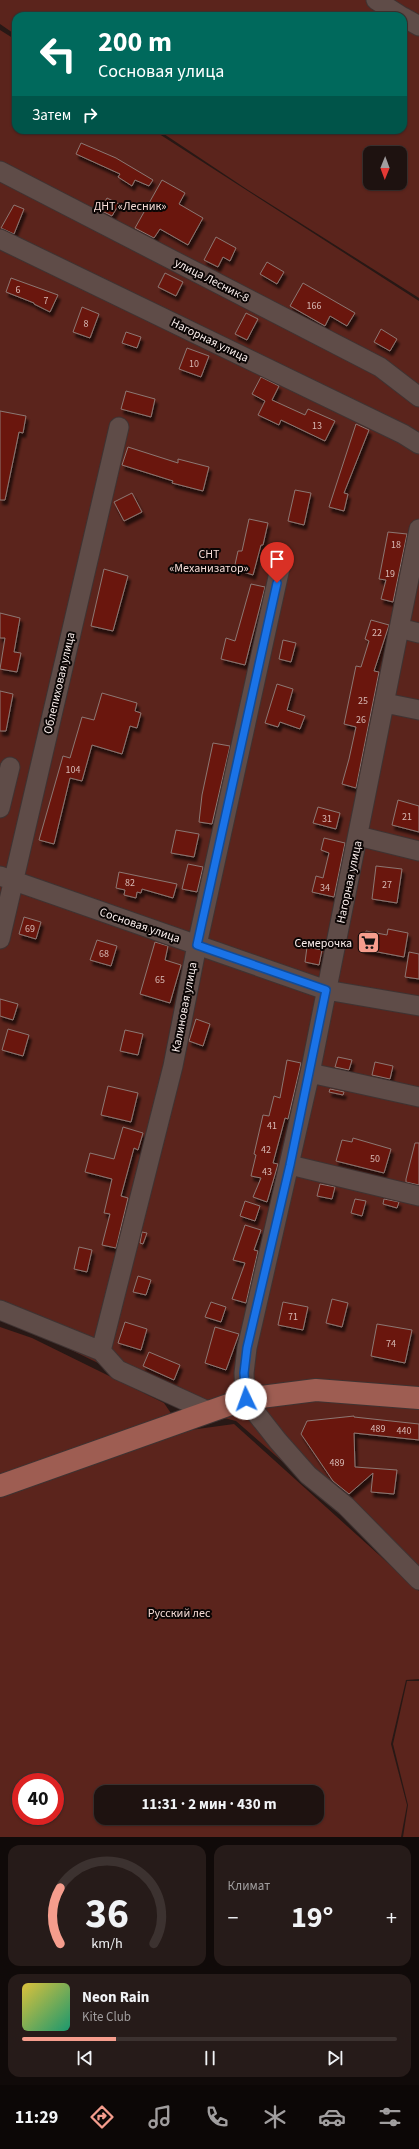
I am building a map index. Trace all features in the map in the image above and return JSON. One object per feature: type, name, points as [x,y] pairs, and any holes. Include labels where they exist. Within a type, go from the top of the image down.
[{"type":"main road","points":[[0,1486],[246,1399],[295,1391],[316,1390],[419,1398]]},
{"type":"street","points":[[376,0],[396,12]]},
{"type":"street","points":[[407,19],[419,26]]},
{"type":"street","name":"улица Лесник-8","points":[[0,171],[380,367],[419,397]]},
{"type":"street","name":"Нагорная улица","points":[[0,238],[403,434],[419,444]]},
{"type":"street","name":"Облепиховая улица","points":[[0,939],[7,879],[119,427]]},
{"type":"street","name":"Нагорная улица","points":[[246,1399],[244,1373],[247,1348],[310,1072],[419,529]]},
{"type":"street","name":"Калиновая улица","points":[[101,1351],[173,1066],[197,945],[280,568]]},
{"type":"street","points":[[399,628],[419,633]]},
{"type":"street","points":[[385,703],[419,710]]},
{"type":"street","points":[[0,808],[10,766]]},
{"type":"street","points":[[358,836],[419,851]]},
{"type":"street","name":"Сосновая улица","points":[[7,879],[326,990],[419,1006]]},
{"type":"street","points":[[310,1072],[419,1097]]},
{"type":"street","points":[[290,1165],[419,1196]]},
{"type":"street","points":[[0,1310],[101,1351],[118,1370],[210,1412]]},
{"type":"street","points":[[246,1399],[278,1441],[308,1476],[346,1506],[419,1580]]},
{"type":"green space","points":[[0,0],[419,0],[419,298],[248,190],[164,134],[407,134],[407,12],[12,12],[12,32],[0,24]]},
{"type":"green space","name":"СНТ «Механизатор»","points":[[0,30],[12,38],[12,134],[159,134],[419,301],[419,1581],[236,1421],[173,1405],[96,1362],[32,1331],[0,1320]]},
{"type":"green space","name":"Русский лес","points":[[0,1327],[32,1338],[164,1403],[183,1431],[234,1424],[419,1591],[419,1679],[406,1680],[391,1744],[407,1805],[401,1837],[0,1837]]},
{"type":"green space","points":[[407,1681],[419,1681],[419,1837],[403,1837],[408,1805],[393,1744]]},
{"type":"building","points":[[81,143],[116,158],[153,180],[149,186],[135,180],[132,186],[118,177],[120,174],[76,154]]},
{"type":"building","points":[[162,180],[185,193],[179,204],[203,218],[188,245],[160,229],[154,238],[135,228]]},
{"type":"building","points":[[107,198],[119,204],[112,216],[100,210]]},
{"type":"building","points":[[14,205],[24,209],[14,234],[1,228]]},
{"type":"building","points":[[216,237],[236,248],[230,261],[223,257],[218,267],[204,260]]},
{"type":"building","points":[[267,262],[284,272],[277,284],[260,274]]},
{"type":"building","points":[[165,273],[183,282],[176,296],[158,287]]},
{"type":"building","points":[[11,278],[58,295],[50,312],[34,303],[6,292]]},
{"type":"building","points":[[303,283],[355,313],[347,326],[330,316],[325,326],[290,306]]},
{"type":"building","points":[[82,307],[99,314],[90,338],[73,332]]},
{"type":"building","points":[[246,313],[258,319],[247,340],[235,334]]},
{"type":"building","points":[[381,329],[397,339],[390,351],[374,342]]},
{"type":"building","points":[[126,332],[141,337],[137,348],[122,343]]},
{"type":"building","points":[[187,348],[209,356],[201,377],[179,369]]},
{"type":"building","points":[[261,377],[279,386],[272,400],[305,415],[308,409],[335,421],[325,441],[281,420],[279,425],[258,415],[265,401],[252,394]]},
{"type":"building","points":[[126,391],[155,399],[151,417],[121,409]]},
{"type":"building","points":[[0,411],[26,416],[23,433],[19,432],[5,500],[0,500]]},
{"type":"building","points":[[356,424],[369,430],[344,493],[348,494],[344,511],[329,507]]},
{"type":"building","points":[[128,447],[178,463],[178,459],[209,467],[203,491],[172,483],[173,481],[122,465]]},
{"type":"building","points":[[295,490],[311,493],[304,525],[288,521]]},
{"type":"building","points":[[132,493],[142,512],[124,521],[114,502]]},
{"type":"building","points":[[249,519],[268,523],[263,545],[261,545],[253,575],[234,569],[238,551],[242,551]]},
{"type":"building","points":[[388,532],[407,534],[393,602],[381,599],[386,580],[379,579]]},
{"type":"building","points":[[104,569],[128,576],[113,631],[91,626]]},
{"type":"building","points":[[251,584],[265,587],[245,665],[221,659],[226,638],[235,641]]},
{"type":"building","points":[[0,613],[20,618],[14,652],[21,653],[17,672],[0,669],[5,638],[0,638]]},
{"type":"building","points":[[371,620],[389,625],[374,671],[379,672],[356,788],[342,784],[356,727],[344,724],[356,666],[361,667],[369,641],[365,639]]},
{"type":"building","points":[[283,640],[296,643],[291,662],[279,659]]},
{"type":"building","points":[[277,684],[293,689],[287,710],[305,716],[300,729],[280,722],[278,727],[265,723]]},
{"type":"building","points":[[0,691],[13,694],[6,731],[0,731]]},
{"type":"building","points":[[102,693],[137,703],[135,711],[141,713],[137,728],[130,726],[122,754],[92,745],[82,781],[70,778],[54,844],[39,840],[63,756],[70,758],[82,717],[94,720]]},
{"type":"building","points":[[213,743],[230,746],[212,824],[199,822],[202,795]]},
{"type":"building","points":[[398,800],[419,806],[419,832],[392,825]]},
{"type":"building","points":[[318,807],[340,813],[336,829],[313,823]]},
{"type":"building","points":[[176,830],[199,834],[194,857],[171,853]]},
{"type":"building","points":[[324,838],[345,843],[334,897],[312,892],[316,876],[323,878],[329,853],[321,850]]},
{"type":"building","points":[[188,864],[203,867],[197,892],[182,889]]},
{"type":"building","points":[[376,866],[402,869],[397,903],[372,899]]},
{"type":"building","points":[[119,872],[177,884],[173,898],[142,889],[141,893],[137,892],[136,898],[124,895],[125,890],[116,888]]},
{"type":"building","points":[[24,917],[41,922],[36,939],[19,934]]},
{"type":"building","points":[[388,929],[408,933],[404,957],[362,949],[366,931],[387,935]]},
{"type":"building","points":[[97,940],[117,946],[111,966],[90,960]]},
{"type":"building","points":[[155,942],[168,946],[165,960],[181,965],[170,1003],[140,994]]},
{"type":"building","points":[[307,947],[322,950],[319,965],[305,962]]},
{"type":"building","points":[[409,952],[419,954],[419,979],[405,977]]},
{"type":"building","points":[[0,999],[18,1004],[13,1020],[0,1016]]},
{"type":"building","points":[[196,1019],[210,1024],[203,1046],[189,1041]]},
{"type":"building","points":[[8,1029],[29,1035],[23,1056],[2,1050]]},
{"type":"building","points":[[125,1030],[143,1034],[138,1055],[120,1051]]},
{"type":"building","points":[[338,1057],[352,1060],[349,1070],[335,1067]]},
{"type":"building","points":[[287,1060],[301,1063],[288,1119],[285,1118],[273,1163],[278,1164],[267,1202],[253,1197],[261,1178],[251,1176],[256,1155],[254,1154],[263,1115],[269,1116],[274,1096],[280,1098]]},
{"type":"building","points":[[375,1062],[393,1066],[390,1079],[372,1075]]},
{"type":"building","points":[[108,1086],[138,1093],[131,1122],[101,1115]]},
{"type":"building","points":[[330,1089],[344,1092],[343,1095],[329,1092]]},
{"type":"building","points":[[123,1127],[143,1133],[138,1150],[134,1148],[121,1196],[128,1198],[116,1248],[102,1245],[110,1214],[104,1213],[112,1179],[85,1172],[90,1153],[114,1159]]},
{"type":"building","points":[[353,1138],[391,1149],[384,1173],[336,1161],[342,1140],[352,1142]]},
{"type":"building","points":[[415,1143],[419,1143],[419,1185],[406,1182]]},
{"type":"building","points":[[320,1184],[335,1187],[332,1199],[317,1196]]},
{"type":"building","points":[[355,1199],[366,1201],[362,1216],[351,1213]]},
{"type":"building","points":[[384,1199],[399,1202],[397,1208],[383,1204]]},
{"type":"building","points":[[245,1201],[260,1206],[255,1221],[240,1216]]},
{"type":"building","points":[[245,1225],[261,1230],[254,1250],[258,1251],[246,1303],[232,1299],[245,1263],[233,1260]]},
{"type":"building","points":[[142,1232],[147,1233],[143,1244],[140,1243]]},
{"type":"building","points":[[79,1247],[92,1250],[87,1272],[74,1269]]},
{"type":"building","points":[[138,1276],[151,1280],[146,1295],[133,1292]]},
{"type":"building","points":[[332,1299],[348,1303],[342,1327],[326,1323]]},
{"type":"building","points":[[211,1302],[226,1307],[221,1322],[205,1317]]},
{"type":"building","points":[[283,1302],[308,1307],[303,1330],[278,1325]]},
{"type":"building","points":[[125,1322],[147,1329],[141,1350],[118,1343]]},
{"type":"building","points":[[377,1324],[412,1330],[405,1363],[371,1356]]},
{"type":"building","points":[[215,1327],[239,1334],[226,1370],[205,1363]]},
{"type":"building","points":[[149,1352],[180,1365],[174,1380],[143,1366]]},
{"type":"building","points":[[354,1416],[419,1424],[419,1440],[354,1433],[355,1467],[397,1470],[394,1494],[371,1492],[373,1473],[349,1494],[333,1481],[301,1434],[307,1421]]},
{"type":"place","name":"Семерочка","points":[[368,943]]},
{"type":"route","points":[[246,1399],[244,1373],[247,1348],[290,1165],[326,990],[197,945],[277,583]]},
{"type":"park label","name":"ДНТ «Лесник»","points":[[130,206]]}]
